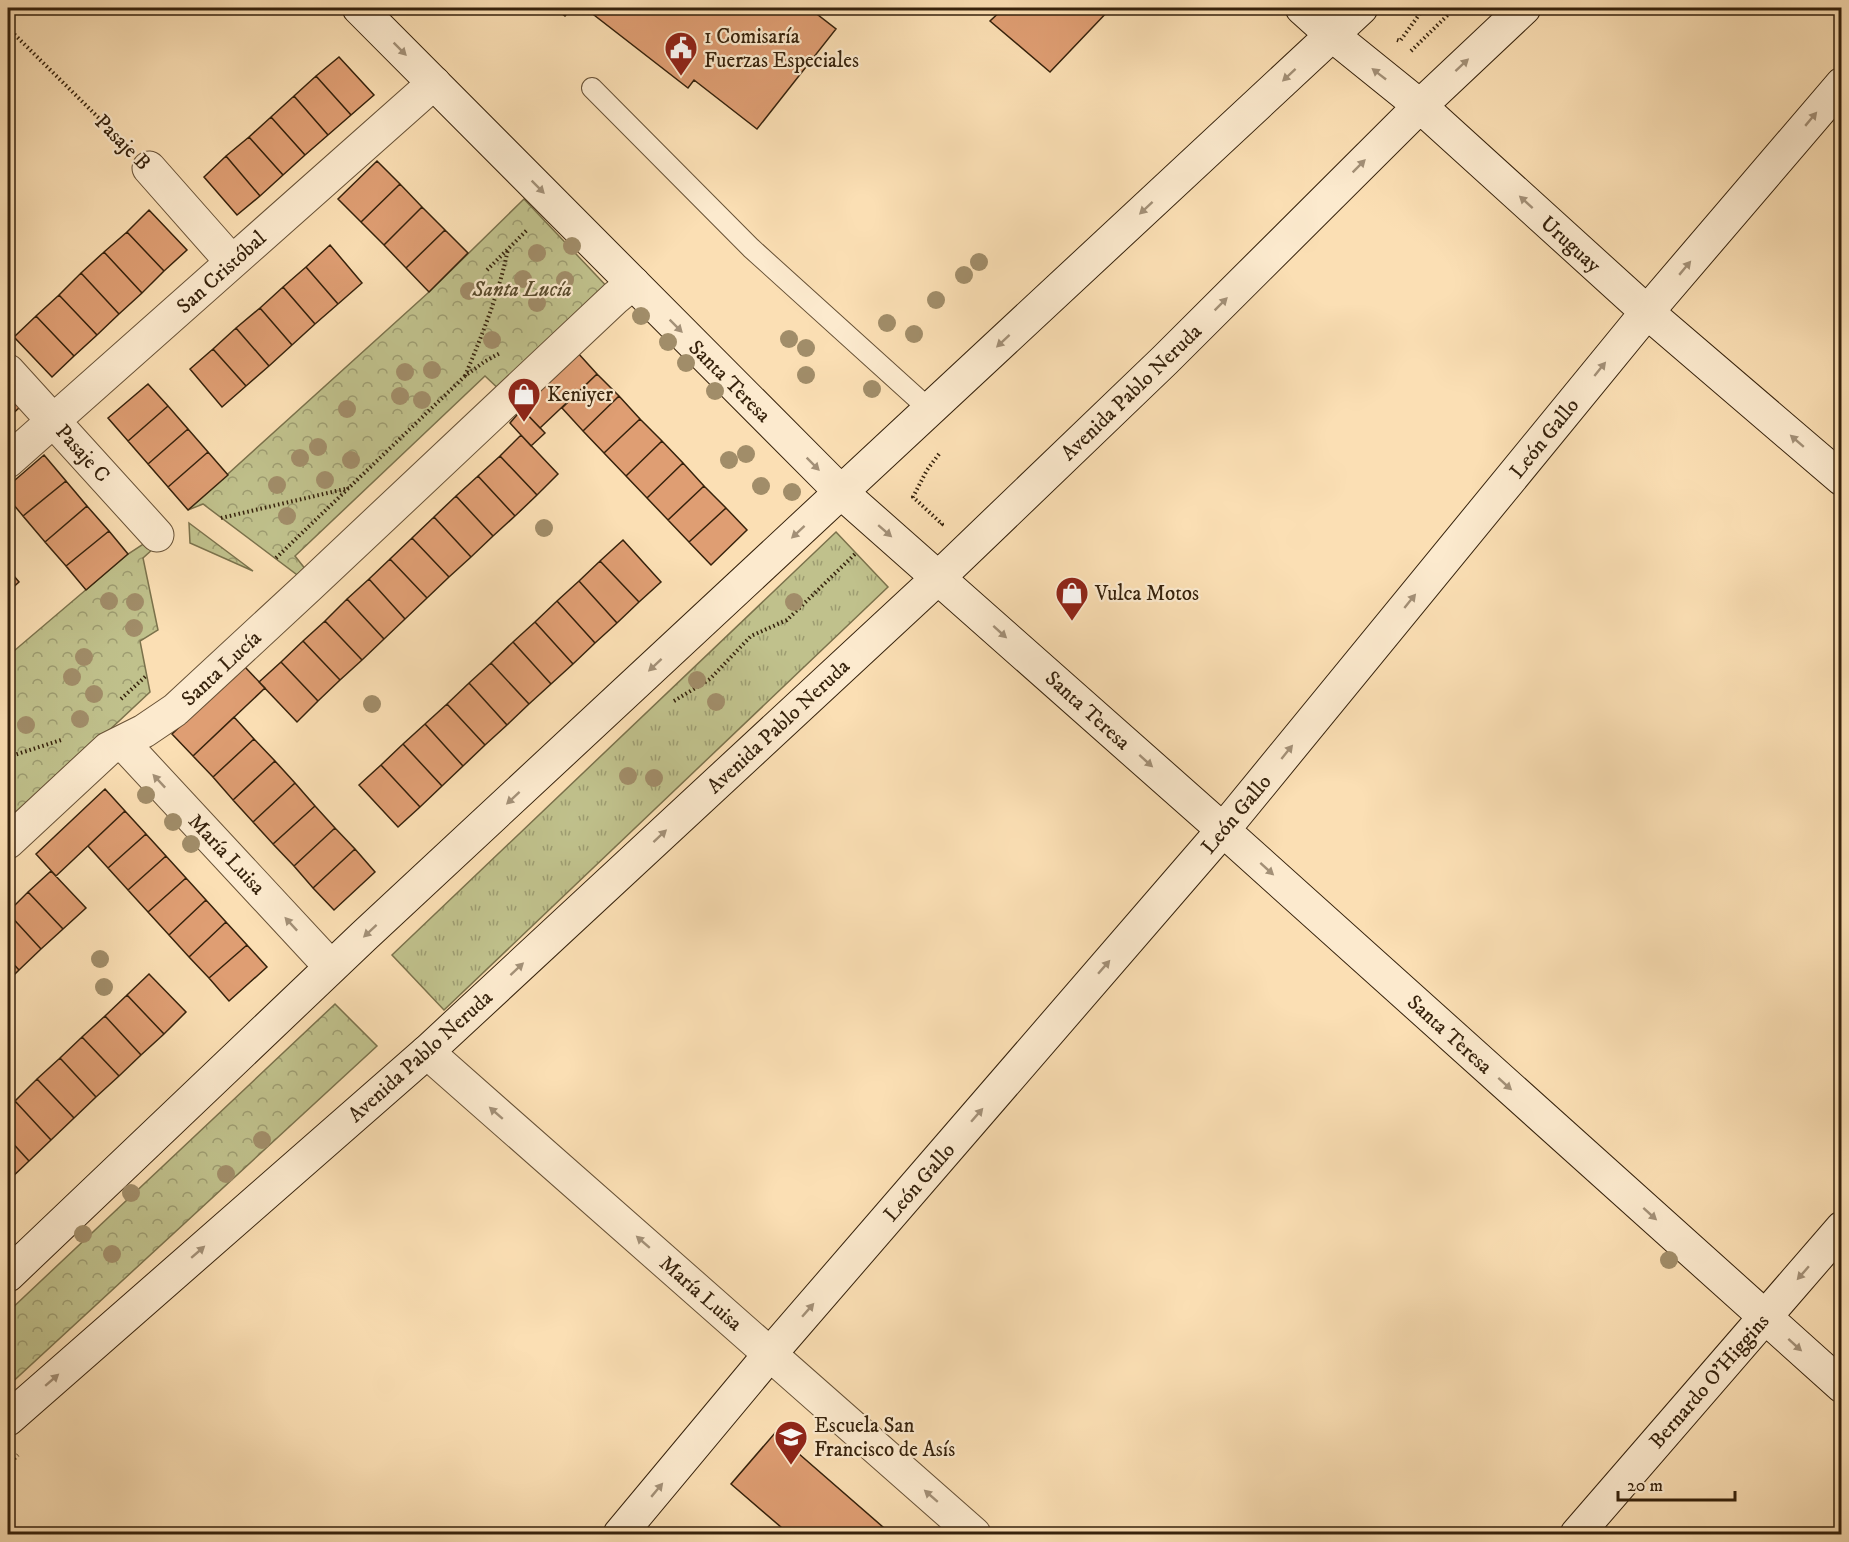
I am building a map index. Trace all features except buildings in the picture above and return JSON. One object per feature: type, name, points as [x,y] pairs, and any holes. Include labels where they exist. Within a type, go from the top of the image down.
[{"type":"street","name":"Santa Teresa","points":[[359,8],[841,492],[1223,830],[1842,1386]]},
{"type":"street","name":"Uruguay","points":[[1302,8],[1420,106],[1647,312],[1842,479]]},
{"type":"street","points":[[8,1275],[331,967],[1361,8]]},
{"type":"street","name":"Avenida Pablo Neruda","points":[[8,1419],[427,1052],[938,578],[1165,360],[1420,106],[1524,8]]},
{"type":"street","name":"San Cristóbal","points":[[8,461],[434,83]]},
{"type":"street","name":"León Gallo","points":[[620,1534],[770,1354],[1223,830],[1647,312],[1842,84]]},
{"type":"street","name":"Pasaje B","points":[[149,168],[232,262]]},
{"type":"street","name":"Santa Lucía","points":[[8,842],[108,749],[144,731],[175,710],[633,283]]},
{"type":"street","name":"Pasaje C","points":[[8,371],[157,535]]},
{"type":"street","name":"María Luisa","points":[[122,742],[331,967]]},
{"type":"street","name":"María Luisa","points":[[427,1052],[974,1534]]},
{"type":"street","name":"Bernardo O'Higgins","points":[[1577,1534],[1842,1228]]},
{"type":"lane","points":[[592,88],[751,248],[929,410]]},
{"type":"path","points":[[1400,41],[1410,51],[1455,8]]},
{"type":"path","name":"Pasaje B","points":[[8,28],[149,168]]},
{"type":"path","points":[[488,270],[554,203]]},
{"type":"path","points":[[465,376],[493,305],[508,249]]},
{"type":"path","points":[[221,518],[350,488]]},
{"type":"path","points":[[8,757],[26,752]]},
{"type":"green space","name":"Santa Lucía","points":[[524,199],[612,292],[503,393],[485,376],[295,556],[310,575],[304,580],[203,504],[188,510],[429,292]]},
{"type":"green space","points":[[189,523],[253,571],[190,543]]},
{"type":"green space","points":[[836,532],[888,587],[444,1010],[392,955]]},
{"type":"green space","points":[[157,535],[165,538],[143,558],[158,630],[140,641],[150,692],[8,825],[8,656],[128,554]]},
{"type":"green space","points":[[335,1004],[377,1046],[8,1386],[8,1312]]},
{"type":"place","name":"1 Comisaría Fuerzas Especiales","points":[[681,77]]},
{"type":"place","name":"Keniyer","points":[[524,423]]},
{"type":"place","name":"Vulca Motos","points":[[1072,622]]},
{"type":"place","name":"Escuela San Francisco de Asís","points":[[791,1466]]}]
